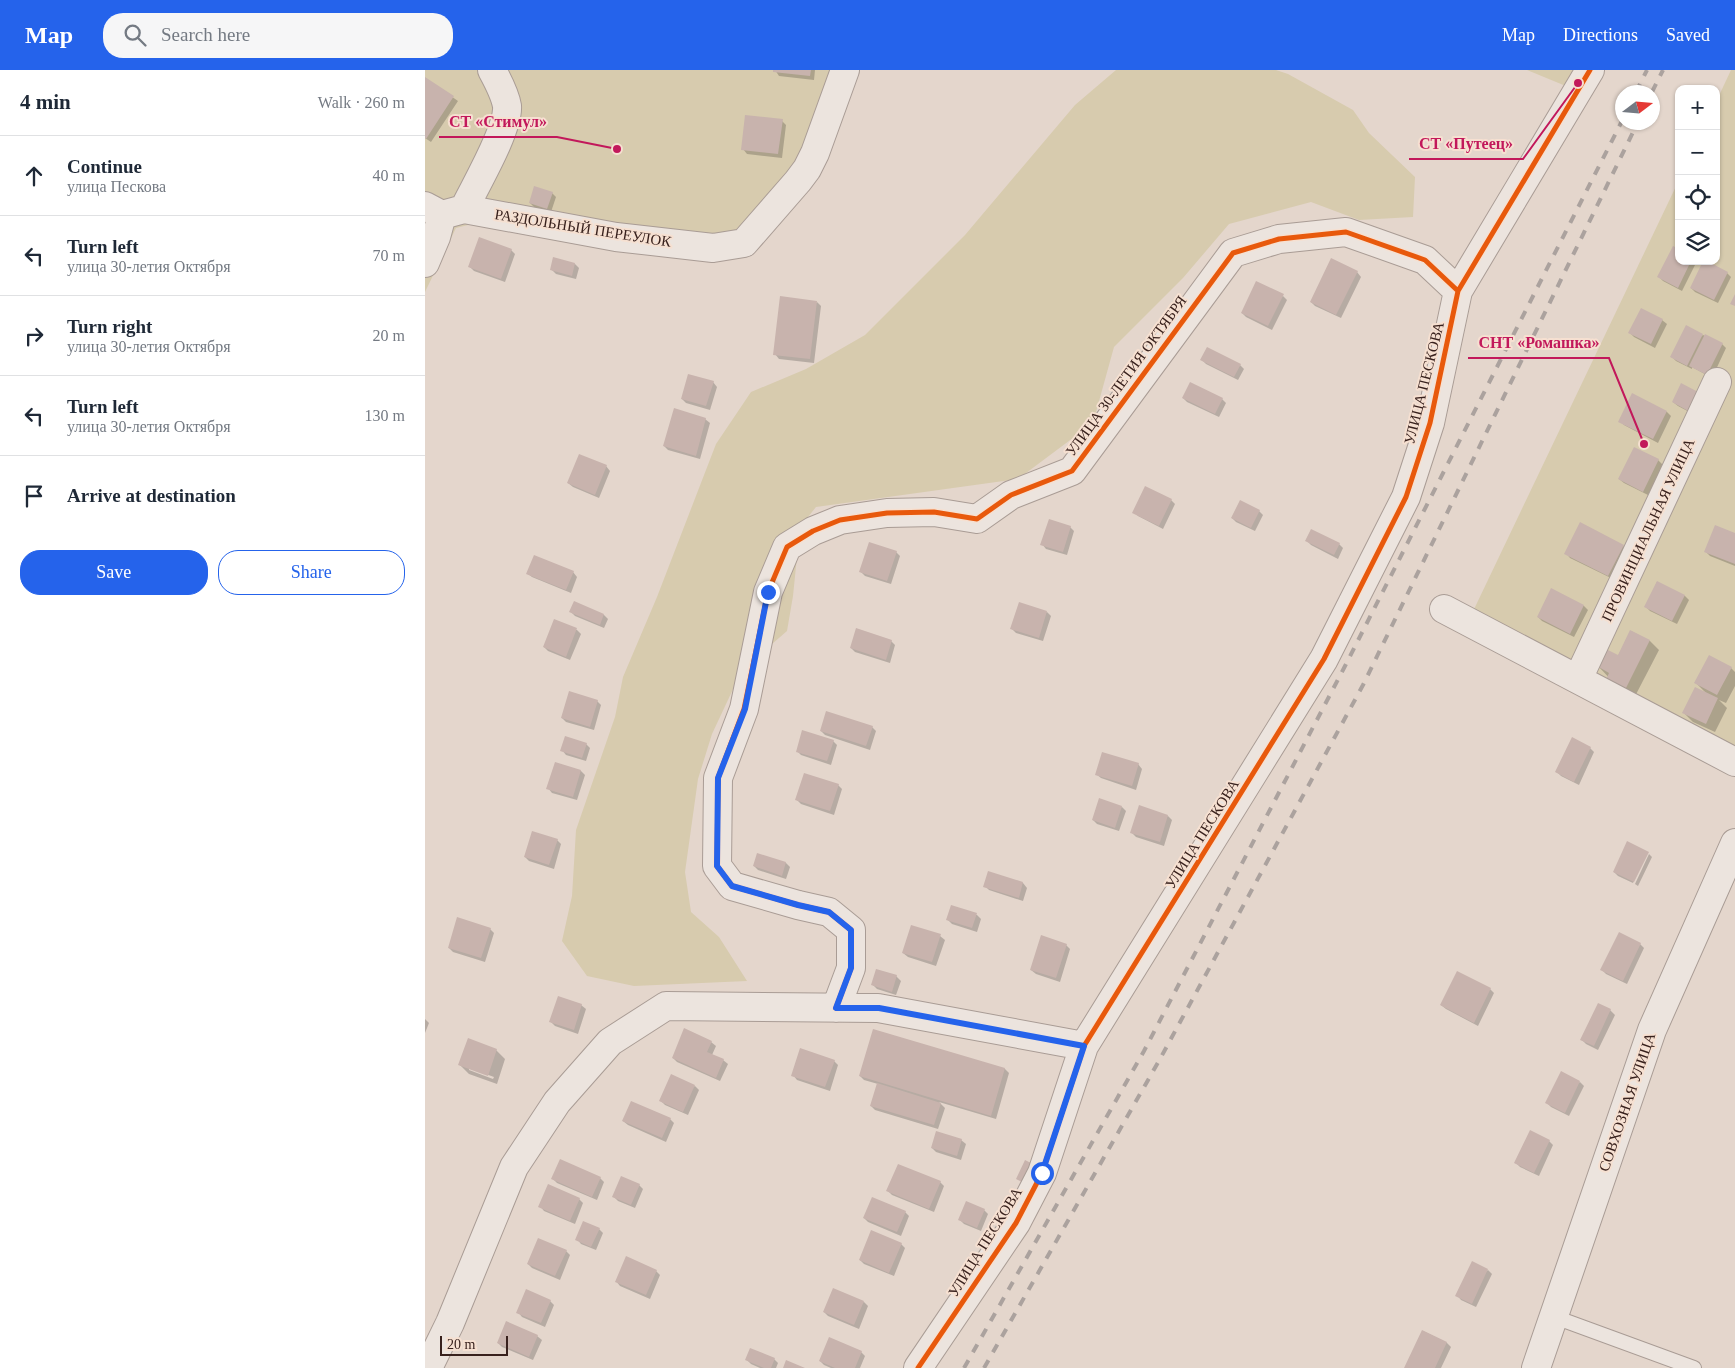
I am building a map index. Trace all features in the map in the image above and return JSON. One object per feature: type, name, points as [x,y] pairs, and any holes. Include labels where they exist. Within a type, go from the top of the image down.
[{"type":"street","points":[[425,263],[436,237],[443,210],[507,120],[507,105],[493,70]]},
{"type":"street","name":"РАЗДОЛЬНЫЙ ПЕРЕУЛОК","points":[[443,210],[616,237],[713,248],[744,242],[798,182],[807,169],[845,70]]},
{"type":"street","name":"УЛИЦА ПЕСКОВА","points":[[918,1368],[1016,1223],[1038,1181],[1084,1046],[1324,659],[1401,505],[1430,423],[1458,291],[1590,70]]},
{"type":"street","name":"УЛИЦА 30-ЛЕТИЯ ОКТЯБРЯ","points":[[836,1008],[851,968],[851,930],[829,912],[732,886],[717,866],[718,778],[745,709],[768,592],[787,547],[813,531],[839,520],[887,512],[934,512],[977,519],[1011,495],[1072,471],[1233,253],[1279,238],[1346,232],[1425,260],[1458,291]]},
{"type":"street","name":"ПРОВИНЦИАЛЬНАЯ УЛИЦА","points":[[1579,679],[1717,382]]},
{"type":"street","points":[[1444,609],[1735,762]]},
{"type":"street","name":"СОВХОЗНАЯ УЛИЦА","points":[[1536,1368],[1552,1316],[1652,1030],[1735,843]]},
{"type":"street","points":[[429,1368],[450,1323],[514,1166],[557,1102],[610,1042],[666,1006],[879,1008],[1084,1046]]},
{"type":"lane","points":[[1552,1316],[1694,1368]]},
{"type":"shaded area","points":[[425,70],[849,70],[776,211],[734,245],[484,221],[456,228],[425,292]]},
{"type":"shaded area","points":[[1116,70],[1276,70],[1288,74],[1353,110],[1369,133],[1415,177],[1413,217],[1359,220],[1311,202],[1229,224],[1183,278],[1114,347],[1093,423],[1018,479],[816,507],[800,527],[793,596],[787,631],[742,670],[712,734],[698,779],[685,872],[691,912],[719,937],[747,981],[634,986],[587,976],[562,941],[572,896],[576,830],[615,717],[623,677],[657,597],[716,444],[751,392],[806,369],[865,335],[965,235],[1075,105]]},
{"type":"shaded area","points":[[1527,70],[1603,70],[1590,96]]},
{"type":"shaded area","points":[[1731,70],[1735,70],[1735,762],[1466,626],[1675,188],[1675,265],[1720,265],[1720,93]]},
{"type":"building","points":[[773,70],[811,70],[810,76],[773,72]]},
{"type":"building","points":[[425,77],[454,96],[426,139],[425,138]]},
{"type":"building","points":[[745,115],[783,119],[778,154],[741,150]]},
{"type":"building","points":[[534,186],[553,192],[547,209],[529,203]]},
{"type":"building","points":[[479,237],[512,249],[501,279],[468,267]]},
{"type":"building","points":[[1673,246],[1675,247],[1675,265],[1689,265],[1678,288],[1657,277]]},
{"type":"building","points":[[553,257],[575,263],[572,276],[550,270]]},
{"type":"building","points":[[1331,258],[1358,271],[1336,315],[1310,302]]},
{"type":"building","points":[[1701,265],[1715,265],[1728,272],[1714,300],[1690,288]]},
{"type":"building","points":[[1256,281],[1284,294],[1268,326],[1241,313]]},
{"type":"building","points":[[1735,294],[1735,306],[1730,304]]},
{"type":"building","points":[[780,296],[817,301],[810,359],[773,355]]},
{"type":"building","points":[[1641,308],[1663,319],[1651,344],[1628,333]]},
{"type":"building","points":[[1686,325],[1703,334],[1687,366],[1670,357]]},
{"type":"building","points":[[1705,334],[1723,343],[1707,375],[1689,366]]},
{"type":"building","points":[[1207,347],[1241,364],[1234,377],[1200,360]]},
{"type":"building","points":[[688,374],[714,381],[706,406],[681,399]]},
{"type":"building","points":[[1190,382],[1223,398],[1215,414],[1182,398]]},
{"type":"building","points":[[1681,383],[1700,393],[1690,412],[1672,402]]},
{"type":"building","points":[[1632,393],[1667,411],[1653,439],[1618,422]]},
{"type":"building","points":[[674,408],[706,418],[696,456],[663,446]]},
{"type":"building","points":[[1634,447],[1659,459],[1643,492],[1618,479]]},
{"type":"building","points":[[579,454],[607,465],[595,495],[567,483]]},
{"type":"building","points":[[1145,486],[1172,499],[1159,526],[1132,513]]},
{"type":"building","points":[[1240,500],[1260,510],[1251,528],[1231,518]]},
{"type":"building","points":[[1049,519],[1071,526],[1063,552],[1040,545]]},
{"type":"building","points":[[1580,522],[1624,545],[1608,576],[1564,554]]},
{"type":"building","points":[[1715,525],[1735,533],[1735,564],[1704,552]]},
{"type":"building","points":[[1311,529],[1340,543],[1334,555],[1305,541]]},
{"type":"building","points":[[869,542],[897,551],[887,581],[859,572]]},
{"type":"building","points":[[534,555],[574,571],[566,590],[526,574]]},
{"type":"building","points":[[1657,581],[1685,595],[1672,621],[1644,607]]},
{"type":"building","points":[[1551,588],[1584,605],[1570,634],[1537,617]]},
{"type":"building","points":[[574,601],[604,614],[600,625],[569,612]]},
{"type":"building","points":[[1019,602],[1047,611],[1039,638],[1010,629]]},
{"type":"building","points":[[554,619],[577,628],[566,657],[543,647]]},
{"type":"building","points":[[856,628],[892,640],[886,660],[850,648]]},
{"type":"building","points":[[1630,630],[1650,640],[1623,694],[1604,684],[1609,673],[1597,666],[1606,649],[1618,655]]},
{"type":"building","points":[[1709,655],[1732,667],[1717,695],[1694,683]]},
{"type":"building","points":[[1695,687],[1718,698],[1706,724],[1682,713]]},
{"type":"building","points":[[569,691],[598,700],[590,727],[561,718]]},
{"type":"building","points":[[826,711],[873,726],[866,746],[820,731]]},
{"type":"building","points":[[802,730],[834,740],[827,761],[796,752]]},
{"type":"building","points":[[565,736],[587,743],[582,758],[560,751]]},
{"type":"building","points":[[1572,737],[1591,747],[1574,782],[1555,772]]},
{"type":"building","points":[[1102,752],[1139,763],[1132,786],[1095,775]]},
{"type":"building","points":[[555,762],[581,770],[573,797],[546,789]]},
{"type":"building","points":[[804,773],[839,784],[830,811],[795,800]]},
{"type":"building","points":[[1099,798],[1122,806],[1115,828],[1092,820]]},
{"type":"building","points":[[1139,805],[1168,815],[1160,842],[1130,833]]},
{"type":"building","points":[[532,831],[558,839],[549,865],[524,857]]},
{"type":"building","points":[[1627,841],[1649,852],[1634,882],[1613,872]]},
{"type":"building","points":[[757,853],[786,862],[782,876],[753,866]]},
{"type":"building","points":[[988,871],[1023,882],[1019,898],[983,887]]},
{"type":"building","points":[[951,905],[977,913],[972,928],[946,920]]},
{"type":"building","points":[[457,917],[491,928],[481,958],[448,948]]},
{"type":"building","points":[[911,925],[941,934],[932,962],[902,953]]},
{"type":"building","points":[[1619,932],[1641,943],[1623,981],[1600,970]]},
{"type":"building","points":[[1041,935],[1067,944],[1056,978],[1030,970]]},
{"type":"building","points":[[876,969],[897,975],[892,992],[871,985]]},
{"type":"building","points":[[1457,971],[1491,988],[1474,1023],[1440,1005]]},
{"type":"building","points":[[558,996],[582,1004],[574,1030],[549,1022]]},
{"type":"building","points":[[1598,1003],[1611,1009],[1594,1046],[1580,1040]]},
{"type":"building","points":[[684,1028],[712,1041],[707,1052],[724,1059],[716,1078],[672,1058]]},
{"type":"building","points":[[873,1029],[1005,1068],[991,1116],[859,1076]]},
{"type":"building","points":[[468,1038],[497,1049],[488,1076],[458,1065]]},
{"type":"building","points":[[800,1048],[835,1060],[825,1087],[791,1076]]},
{"type":"building","points":[[1561,1071],[1580,1081],[1565,1113],[1545,1103]]},
{"type":"building","points":[[671,1074],[695,1085],[683,1112],[659,1101]]},
{"type":"building","points":[[877,1083],[941,1103],[934,1125],[870,1106]]},
{"type":"building","points":[[631,1101],[671,1118],[662,1138],[622,1121]]},
{"type":"building","points":[[1530,1130],[1550,1140],[1534,1173],[1514,1163]]},
{"type":"building","points":[[936,1131],[962,1139],[957,1156],[931,1148]]},
{"type":"building","points":[[560,1159],[601,1177],[592,1197],[551,1179]]},
{"type":"building","points":[[1025,1160],[1037,1166],[1028,1185],[1016,1179]]},
{"type":"building","points":[[898,1164],[941,1181],[929,1209],[886,1191]]},
{"type":"building","points":[[621,1176],[640,1184],[631,1205],[612,1197]]},
{"type":"building","points":[[548,1184],[580,1198],[570,1221],[538,1207]]},
{"type":"building","points":[[872,1197],[906,1211],[897,1232],[863,1218]]},
{"type":"building","points":[[966,1201],[985,1209],[977,1228],[958,1220]]},
{"type":"building","points":[[583,1221],[600,1228],[591,1247],[575,1240]]},
{"type":"building","points":[[871,1230],[902,1243],[889,1273],[859,1260]]},
{"type":"building","points":[[538,1238],[567,1250],[555,1276],[527,1264]]},
{"type":"building","points":[[626,1256],[657,1270],[646,1295],[615,1282]]},
{"type":"building","points":[[1472,1261],[1488,1269],[1472,1304],[1455,1296]]},
{"type":"building","points":[[833,1288],[864,1301],[854,1325],[823,1312]]},
{"type":"building","points":[[526,1289],[551,1300],[541,1323],[516,1313]]},
{"type":"building","points":[[506,1321],[538,1335],[529,1357],[497,1343]]},
{"type":"building","points":[[1422,1330],[1447,1342],[1435,1368],[1404,1368]]},
{"type":"building","points":[[829,1337],[862,1351],[855,1368],[835,1368],[819,1361]]},
{"type":"building","points":[[750,1348],[775,1358],[771,1368],[764,1368],[745,1360]]},
{"type":"building","points":[[786,1360],[805,1368],[783,1368]]},
{"type":"railway","points":[[1640,85],[1647,70]]},
{"type":"railway","points":[[1656,85],[1663,70]]},
{"type":"railway","points":[[964,1368],[1144,1051],[1344,668],[1617,130]]},
{"type":"railway","points":[[984,1368],[1160,1059],[1363,685],[1634,130]]},
{"type":"cycle path","points":[[918,1368],[1016,1223],[1042,1173],[1084,1046],[1324,659],[1406,497],[1430,423],[1458,291],[1590,70]]},
{"type":"cycle path","points":[[836,1008],[851,968],[851,930],[829,912],[732,886],[717,866],[718,778],[744,709],[768,592],[787,547],[813,531],[840,520],[887,513],[934,512],[977,519],[1011,495],[1072,471],[1233,253],[1279,239],[1346,232],[1425,260],[1458,291]]},
{"type":"place","name":"СТ «Путеец»","points":[[1578,83]]},
{"type":"place","name":"СТ «Стимул»","points":[[617,149]]},
{"type":"place","name":"СНТ «Ромашка»","points":[[1644,444]]},
{"type":"route","points":[[768,592],[745,709],[718,778],[717,866],[732,886],[829,912],[851,930],[851,968],[836,1008],[879,1008],[1084,1046],[1042,1173]]}]
